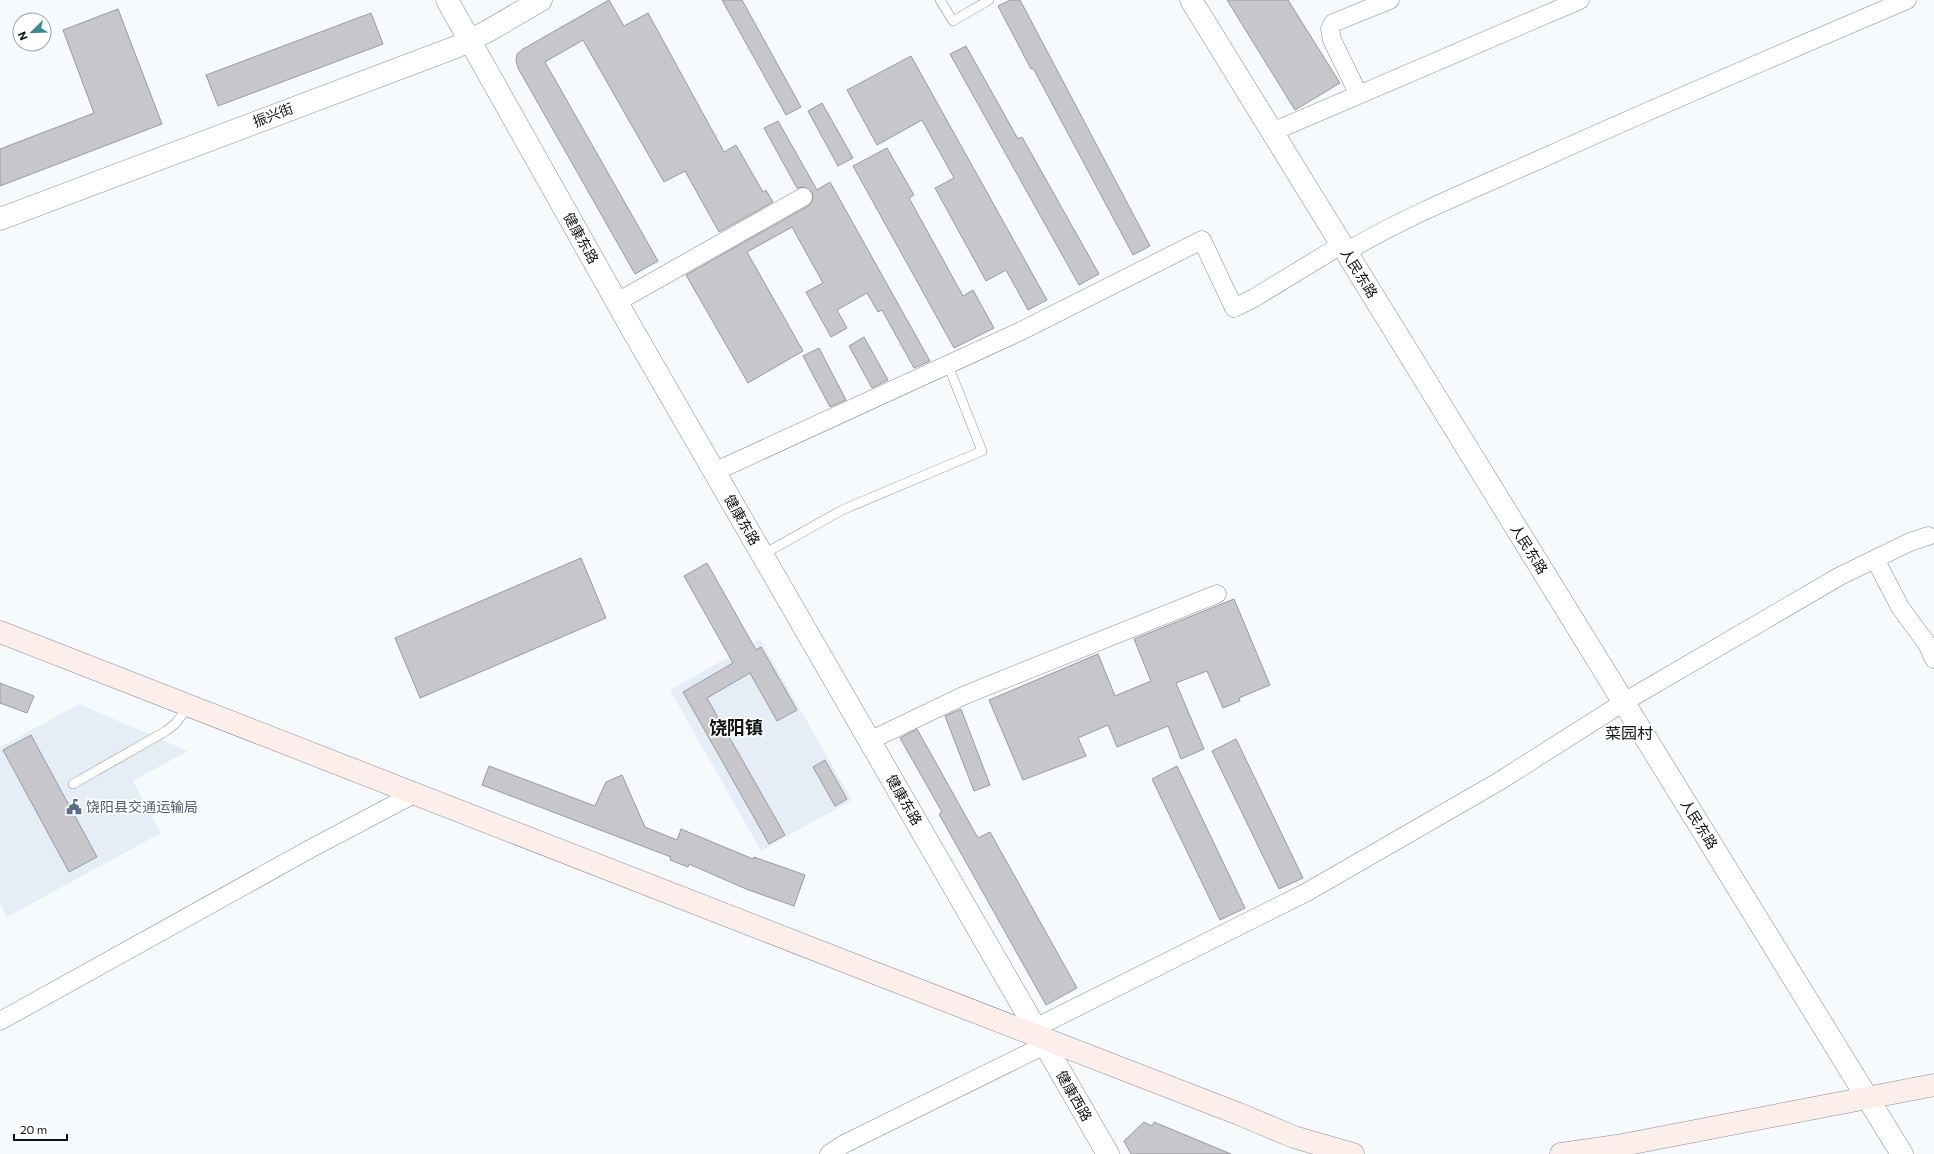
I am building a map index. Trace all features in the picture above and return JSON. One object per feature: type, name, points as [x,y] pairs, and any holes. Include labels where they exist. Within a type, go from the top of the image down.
[{"type":"main road","points":[[0,632],[1040,1036],[1294,1137],[1354,1154]]},
{"type":"main road","points":[[1561,1154],[1617,1146],[1934,1085]]},
{"type":"street","name":"健康东路","points":[[447,0],[714,472],[1040,1036]]},
{"type":"street","name":"振兴街","points":[[0,219],[470,40],[541,0]]},
{"type":"street","name":"人民东路","points":[[1190,0],[1902,1154]]},
{"type":"street","points":[[1359,95],[1332,40],[1330,29],[1333,24],[1390,0]]},
{"type":"street","points":[[1272,132],[1580,0]]},
{"type":"street","points":[[714,472],[1019,332],[1202,240],[1234,308],[1344,248],[1643,113],[1907,0]]},
{"type":"street","points":[[617,302],[803,197]]},
{"type":"street","points":[[833,1153],[844,1144],[1040,1036],[1307,892],[1498,782],[1624,702],[1840,576],[1910,542],[1928,536]]},
{"type":"street","points":[[1874,559],[1900,607],[1927,644],[1934,659]]},
{"type":"street","points":[[869,740],[965,695],[1217,594]]},
{"type":"street","points":[[0,1021],[316,845],[414,794]]},
{"type":"street","name":"健康西路","points":[[1040,1036],[1108,1154]]},
{"type":"lane","points":[[940,0],[953,21],[989,0]]},
{"type":"lane","points":[[762,554],[842,510],[982,451],[948,365]]},
{"type":"lane","points":[[73,784],[166,731],[175,724],[189,706]]},
{"type":"shaded area","points":[[760,639],[852,800],[761,851],[670,690]]},
{"type":"shaded area","name":"饶阳县交通运输局","points":[[79,704],[188,751],[133,781],[161,833],[7,917],[0,903],[0,747]]},
{"type":"building","points":[[609,0],[624,26],[648,13],[724,152],[736,145],[763,192],[766,190],[773,202],[719,232],[685,171],[664,182],[583,40],[545,62],[658,261],[635,274],[518,68],[516,61],[517,54],[523,49]]},
{"type":"building","points":[[722,0],[742,0],[801,107],[786,115]]},
{"type":"building","points":[[1010,0],[1020,0],[1150,246],[1133,255],[1033,68],[1031,69],[998,6]]},
{"type":"building","points":[[1227,0],[1288,0],[1340,83],[1295,110]]},
{"type":"building","points":[[118,9],[162,124],[0,186],[0,149],[94,113],[63,30]]},
{"type":"building","points":[[371,13],[383,44],[218,106],[206,75]]},
{"type":"building","points":[[966,46],[1018,139],[1022,137],[1099,274],[1079,285],[950,54]]},
{"type":"building","points":[[911,56],[1047,300],[1028,310],[1006,270],[986,281],[935,188],[954,178],[922,120],[877,145],[847,90]]},
{"type":"building","points":[[822,103],[853,158],[838,166],[808,111]]},
{"type":"building","points":[[778,121],[817,190],[830,182],[930,361],[914,368],[882,310],[878,312],[867,293],[837,310],[847,328],[831,337],[806,292],[823,283],[792,227],[747,252],[803,351],[748,383],[686,275],[808,206],[812,202],[812,192],[803,187],[797,188],[764,128]]},
{"type":"building","points":[[887,148],[914,195],[909,198],[963,296],[973,290],[994,328],[954,348],[853,166]]},
{"type":"building","points":[[864,337],[888,380],[872,388],[849,346]]},
{"type":"building","points":[[819,348],[846,400],[830,407],[803,356]]},
{"type":"building","points":[[581,558],[606,618],[420,698],[395,638]]},
{"type":"building","points":[[707,563],[756,650],[761,647],[797,710],[777,721],[750,673],[707,698],[785,835],[769,844],[683,692],[733,663],[684,576]]},
{"type":"building","points":[[1234,599],[1270,685],[1239,698],[1240,701],[1223,708],[1207,671],[1176,683],[1204,749],[1181,759],[1168,726],[1117,747],[1108,725],[1078,738],[1086,756],[1023,780],[989,700],[1098,654],[1115,696],[1151,681],[1134,639]]},
{"type":"building","points":[[0,683],[34,696],[27,713],[0,703]]},
{"type":"building","points":[[961,709],[990,785],[974,791],[945,716]]},
{"type":"building","points":[[917,729],[978,838],[990,832],[1077,988],[1046,1005],[939,814],[942,812],[900,738]]},
{"type":"building","points":[[31,735],[97,857],[69,872],[3,750]]},
{"type":"building","points":[[1236,739],[1303,878],[1279,889],[1212,751]]},
{"type":"building","points":[[825,760],[847,799],[835,806],[813,767]]},
{"type":"building","points":[[489,766],[595,806],[606,782],[622,775],[645,827],[677,840],[681,829],[753,859],[754,857],[805,875],[794,906],[746,889],[689,864],[688,867],[670,860],[671,857],[482,785]]},
{"type":"building","points":[[1177,766],[1245,908],[1220,920],[1152,779]]},
{"type":"building","points":[[1144,1122],[1152,1126],[1154,1122],[1231,1154],[1131,1154],[1124,1141]]},
{"type":"place","name":"饶阳县交通运输局","points":[[74,807]]},
{"type":"district","name":"饶阳镇","points":[[736,728]]},
{"type":"district","name":"菜园村","points":[[1629,733]]}]
